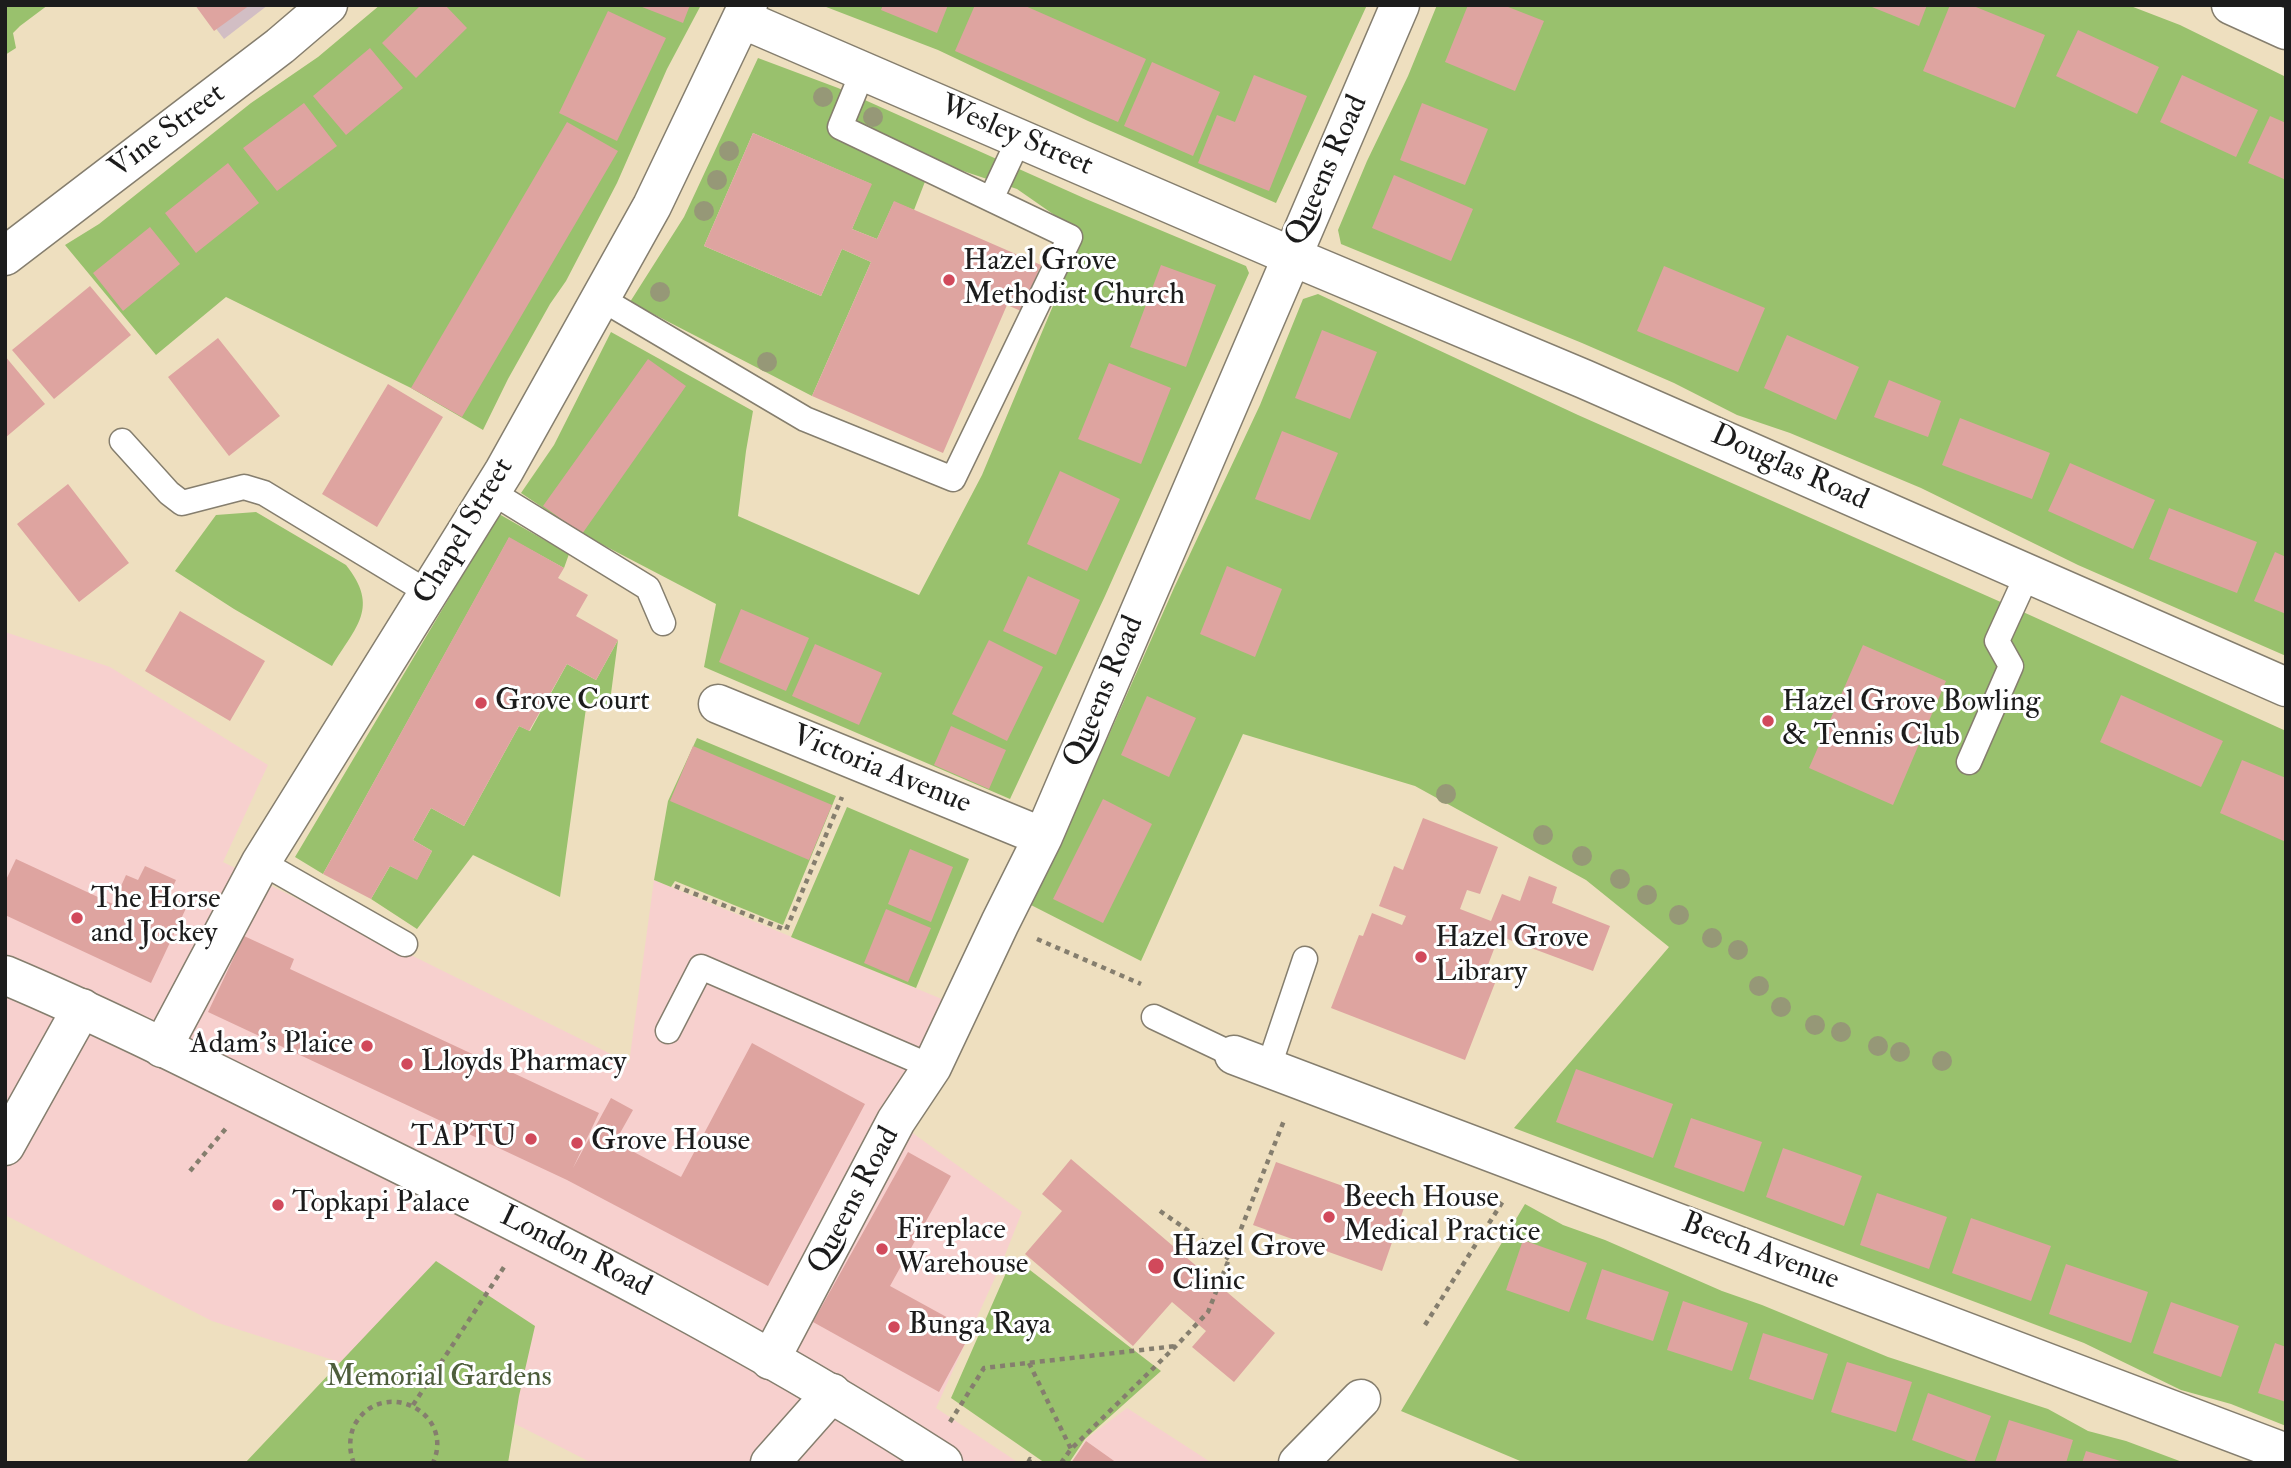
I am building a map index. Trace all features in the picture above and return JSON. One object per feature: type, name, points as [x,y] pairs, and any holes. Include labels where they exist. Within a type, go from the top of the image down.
[{"type":"main road","name":"Vine Street","points":[[5,256],[280,46],[328,5]]},
{"type":"main road","name":"Queens Road","points":[[770,1360],[896,1121],[932,1067],[1043,837],[1400,5]]},
{"type":"main road","points":[[2231,5],[2286,30]]},
{"type":"main road","name":"Wesley Street","points":[[745,12],[863,71],[1291,256]]},
{"type":"main road","name":"Chapel Street","points":[[162,1048],[261,862],[504,471],[652,206],[745,12]]},
{"type":"main road","name":"Douglas Road","points":[[1291,256],[1584,379],[2286,687]]},
{"type":"main road","name":"Victoria Avenue","points":[[718,704],[1043,837]]},
{"type":"main road","name":"London Road","points":[[5,975],[82,1008],[529,1228],[709,1323],[937,1459]]},
{"type":"main road","points":[[5,1146],[82,1008]]},
{"type":"main road","name":"Beech Avenue","points":[[1267,1068],[2286,1453]]},
{"type":"main road","points":[[770,1463],[832,1394]]},
{"type":"main road","points":[[1298,1463],[1361,1399]]},
{"type":"lane","points":[[600,298],[805,419],[953,480],[1070,237],[840,127],[863,71]]},
{"type":"lane","points":[[991,199],[1019,139]]},
{"type":"lane","points":[[122,441],[169,493],[182,503],[244,486],[264,493],[429,593]]},
{"type":"lane","points":[[490,491],[648,588],[663,623]]},
{"type":"lane","points":[[1969,762],[2011,666],[1997,641],[2028,573]]},
{"type":"lane","points":[[261,862],[405,944]]},
{"type":"lane","points":[[1154,1017],[1267,1068],[1305,959]]},
{"type":"lane","points":[[668,1031],[701,967],[932,1067]]},
{"type":"path","points":[[676,886],[786,930],[858,761]]},
{"type":"path","points":[[1061,1463],[1071,1449],[1208,1312],[1229,1259],[1267,1068]]},
{"type":"path","points":[[190,1171],[256,1094]]},
{"type":"path","points":[[1425,1325],[1525,1164]]},
{"type":"path","points":[[1160,1211],[1229,1259]]},
{"type":"path","points":[[413,1405],[529,1228]]},
{"type":"path","points":[[937,1459],[984,1368],[1177,1345]]},
{"type":"path","points":[[1029,1363],[1071,1449]]},
{"type":"path","points":[[354,1463],[350,1440],[360,1416],[382,1403],[399,1401],[413,1405],[432,1423],[437,1448],[433,1463]]},
{"type":"path","points":[[1028,1463],[1030,1459],[1035,1463]]},
{"type":"shaded area","points":[[198,5],[268,5],[224,39]]},
{"type":"shaded area","points":[[5,632],[110,667],[268,765],[223,862],[629,1063],[654,880],[949,1002],[896,1121],[1022,1212],[936,1408],[1019,1463],[592,1463],[488,1410],[212,1321],[5,1215]]},
{"type":"shaded area","points":[[1127,1408],[1212,1463],[1071,1463],[1086,1439]]},
{"type":"green space","points":[[5,5],[48,5],[13,33],[16,48],[5,55]]},
{"type":"green space","points":[[380,5],[701,5],[667,69],[617,183],[566,281],[508,379],[483,430],[411,388],[226,297],[156,355],[65,245],[99,224],[251,103],[318,57]]},
{"type":"green space","points":[[821,5],[1367,5],[1276,203],[1088,121],[938,50]]},
{"type":"green space","points":[[1437,5],[2128,5],[2180,25],[2286,77],[2286,656],[2078,565],[1921,488],[1790,433],[1737,415],[1674,383],[1582,343],[1341,244],[1338,230]]},
{"type":"green space","points":[[758,58],[838,88],[1086,199],[1246,266],[1249,273],[1105,596],[1010,799],[704,667],[716,604],[582,534],[521,493],[554,445],[611,332],[753,411],[738,516],[919,595],[982,475],[1076,251],[1063,221],[1017,189],[933,161],[914,210],[894,202],[877,239],[852,229],[871,184],[753,133],[704,246],[821,296],[842,249],[871,262],[812,396],[630,302],[684,217]]},
{"type":"green space","points":[[1318,294],[1578,415],[2286,731],[2286,1426],[2231,1404],[2181,1390],[2084,1343],[1514,1128],[1669,947],[1586,880],[1415,786],[1243,734],[1141,961],[1029,904],[1093,771],[1174,588],[1260,405],[1303,299]]},
{"type":"green space","points":[[256,512],[346,565],[356,580],[362,593],[361,617],[332,666],[175,571],[216,515]]},
{"type":"green space","points":[[499,514],[569,554],[564,568],[509,538],[323,874],[295,857]]},
{"type":"green space","points":[[618,640],[609,709],[586,708],[560,897],[473,855],[417,929],[371,899],[390,866],[417,879],[432,851],[413,840],[431,808],[464,826],[519,726],[530,731],[567,664],[596,680]]},
{"type":"green space","points":[[697,738],[836,796],[783,925],[675,881],[671,887],[654,880],[668,801]]},
{"type":"green space","points":[[847,807],[969,859],[916,988],[791,937]]},
{"type":"green space","points":[[1525,1204],[1563,1225],[1888,1357],[2048,1409],[2088,1431],[2126,1441],[2185,1463],[1525,1463],[1401,1411]]},
{"type":"green space","points":[[1013,1257],[1161,1371],[1085,1439],[1069,1463],[1045,1463],[951,1398]]},
{"type":"green space","name":"Memorial Gardens","points":[[436,1261],[535,1326],[519,1396],[508,1463],[245,1463]]},
{"type":"building","points":[[195,5],[250,5],[214,31]]},
{"type":"building","points":[[421,5],[445,5],[467,28],[416,78],[382,43]]},
{"type":"building","points":[[637,5],[690,5],[683,23]]},
{"type":"building","points":[[883,5],[948,5],[937,33],[881,10]]},
{"type":"building","points":[[975,5],[1023,5],[1146,59],[1118,122],[955,51]]},
{"type":"building","points":[[1468,5],[1503,5],[1544,21],[1515,91],[1445,62]]},
{"type":"building","points":[[1867,5],[1927,5],[1919,26]]},
{"type":"building","points":[[1950,5],[1971,5],[2045,35],[2015,108],[1923,71]]},
{"type":"building","points":[[608,11],[666,38],[617,141],[559,113]]},
{"type":"building","points":[[2078,30],[2159,67],[2137,114],[2056,76]]},
{"type":"building","points":[[370,48],[403,88],[346,135],[313,96]]},
{"type":"building","points":[[1152,62],[1220,92],[1193,156],[1124,126]]},
{"type":"building","points":[[1254,75],[1307,96],[1269,191],[1198,163],[1217,115],[1235,122]]},
{"type":"building","points":[[2182,75],[2258,110],[2236,157],[2160,122]]},
{"type":"building","points":[[304,103],[337,146],[277,191],[243,148]]},
{"type":"building","points":[[1422,103],[1488,129],[1465,185],[1400,160]]},
{"type":"building","points":[[2270,116],[2286,123],[2286,180],[2248,163]]},
{"type":"building","points":[[567,122],[618,151],[462,417],[411,388]]},
{"type":"building","name":"Hazel Grove Methodist Church","points":[[753,133],[872,184],[852,229],[877,239],[894,201],[1041,265],[1021,311],[1007,305],[943,453],[812,396],[871,262],[842,249],[821,296],[704,246]]},
{"type":"building","points":[[228,163],[259,203],[196,253],[165,213]]},
{"type":"building","points":[[1394,175],[1473,209],[1451,261],[1372,228]]},
{"type":"building","points":[[150,227],[180,264],[123,311],[93,273]]},
{"type":"building","points":[[1161,265],[1216,285],[1186,367],[1130,347]]},
{"type":"building","points":[[1664,266],[1765,308],[1738,372],[1637,331]]},
{"type":"building","points":[[90,286],[131,335],[54,399],[12,350]]},
{"type":"building","points":[[1322,330],[1377,352],[1350,419],[1295,398]]},
{"type":"building","points":[[1787,335],[1859,367],[1836,420],[1764,388]]},
{"type":"building","points":[[218,338],[280,416],[229,456],[168,377]]},
{"type":"building","points":[[5,356],[45,404],[5,438]]},
{"type":"building","points":[[648,359],[686,386],[582,534],[543,506]]},
{"type":"building","points":[[1109,363],[1171,388],[1141,464],[1078,439]]},
{"type":"building","points":[[1889,380],[1941,401],[1928,437],[1874,417]]},
{"type":"building","points":[[388,384],[443,417],[377,527],[322,494]]},
{"type":"building","points":[[1960,418],[2050,453],[2032,499],[1942,465]]},
{"type":"building","points":[[1282,431],[1338,453],[1310,520],[1255,499]]},
{"type":"building","points":[[2070,463],[2155,500],[2133,549],[2048,511]]},
{"type":"building","points":[[1060,471],[1120,499],[1087,571],[1027,544]]},
{"type":"building","points":[[68,484],[129,563],[79,602],[17,524]]},
{"type":"building","points":[[2169,508],[2257,542],[2237,593],[2149,559]]},
{"type":"building","name":"Grove Court","points":[[509,537],[564,568],[558,578],[588,595],[576,616],[618,640],[596,680],[567,664],[529,731],[519,726],[464,826],[431,808],[413,840],[432,851],[417,880],[390,866],[371,899],[323,874]]},
{"type":"building","points":[[2275,552],[2286,557],[2286,614],[2254,601]]},
{"type":"building","points":[[1227,566],[1282,589],[1255,657],[1200,634]]},
{"type":"building","points":[[1028,576],[1080,600],[1056,655],[1003,631]]},
{"type":"building","points":[[741,609],[809,638],[786,691],[719,662]]},
{"type":"building","points":[[180,611],[265,661],[230,721],[145,671]]},
{"type":"building","points":[[989,640],[1043,667],[1007,741],[952,714]]},
{"type":"building","points":[[815,644],[882,673],[859,725],[792,696]]},
{"type":"building","points":[[1863,645],[1946,681],[1893,805],[1809,768]]},
{"type":"building","points":[[2121,695],[2223,741],[2201,787],[2100,742]]},
{"type":"building","points":[[1147,696],[1196,718],[1169,777],[1121,755]]},
{"type":"building","points":[[951,726],[1006,750],[989,789],[934,765]]},
{"type":"building","points":[[693,746],[832,805],[809,860],[670,801]]},
{"type":"building","points":[[2242,760],[2286,778],[2286,842],[2220,813]]},
{"type":"building","points":[[1103,799],[1152,824],[1103,923],[1053,899]]},
{"type":"building","name":"Hazel Grove Library","points":[[1423,818],[1498,847],[1480,894],[1467,890],[1460,909],[1491,921],[1502,894],[1520,901],[1529,876],[1557,887],[1552,903],[1610,926],[1593,971],[1499,936],[1483,978],[1495,983],[1465,1060],[1331,1008],[1359,935],[1363,936],[1372,913],[1402,925],[1406,916],[1379,906],[1394,866],[1403,870]]},
{"type":"building","points":[[910,849],[953,867],[931,922],[888,904]]},
{"type":"building","points":[[16,859],[113,904],[126,875],[138,880],[145,866],[176,880],[169,895],[188,904],[151,983],[5,915],[5,882]]},
{"type":"building","points":[[886,909],[931,928],[908,982],[864,963]]},
{"type":"building","points":[[244,936],[294,959],[290,969],[599,1113],[573,1168],[611,1098],[633,1110],[615,1142],[681,1177],[752,1043],[865,1104],[768,1286],[567,1180],[208,1012]]},
{"type":"building","points":[[1576,1069],[1673,1104],[1653,1158],[1556,1122]]},
{"type":"building","points":[[1691,1118],[1762,1142],[1744,1192],[1674,1167]]},
{"type":"building","points":[[1783,1148],[1862,1176],[1844,1226],[1766,1197]]},
{"type":"building","points":[[908,1152],[951,1176],[890,1286],[972,1331],[939,1392],[813,1322]]},
{"type":"building","points":[[1071,1159],[1275,1333],[1234,1382],[1192,1347],[1206,1331],[1172,1302],[1133,1346],[1025,1254],[1062,1211],[1042,1194]]},
{"type":"building","name":"Beech House Medical Practice","points":[[1276,1162],[1404,1208],[1382,1271],[1253,1225]]},
{"type":"building","points":[[1877,1193],[1947,1217],[1929,1269],[1860,1245]]},
{"type":"building","points":[[1971,1218],[2051,1246],[2031,1301],[1952,1273]]},
{"type":"building","points":[[1523,1240],[1587,1263],[1569,1312],[1506,1290]]},
{"type":"building","points":[[2066,1264],[2148,1292],[2131,1343],[2049,1314]]},
{"type":"building","points":[[1602,1269],[1669,1292],[1653,1341],[1586,1319]]},
{"type":"building","points":[[1683,1301],[1748,1323],[1732,1371],[1667,1350]]},
{"type":"building","points":[[2171,1302],[2239,1326],[2221,1377],[2153,1353]]},
{"type":"building","points":[[1763,1333],[1828,1354],[1813,1400],[1749,1379]]},
{"type":"building","points":[[2275,1343],[2286,1347],[2286,1402],[2258,1393]]},
{"type":"building","points":[[1847,1362],[1912,1382],[1896,1432],[1831,1412]]},
{"type":"building","points":[[1928,1393],[1991,1416],[1974,1463],[1912,1440]]},
{"type":"building","points":[[2009,1420],[2073,1440],[2066,1463],[1995,1463]]},
{"type":"building","points":[[1086,1441],[1117,1463],[1071,1463]]},
{"type":"building","points":[[2086,1451],[2124,1462],[2082,1463]]},
{"type":"place","name":"Hazel Grove Methodist Church","points":[[949,280]]},
{"type":"place","name":"Grove Court","points":[[481,703]]},
{"type":"place","name":"Hazel Grove Bowling & Tennis Club","points":[[1768,721]]},
{"type":"place","name":"The Horse and Jockey","points":[[77,918]]},
{"type":"place","name":"Hazel Grove Library","points":[[1421,957]]},
{"type":"place","name":"Adam's Plaice","points":[[367,1046]]},
{"type":"place","name":"Lloyds Pharmacy","points":[[407,1064]]},
{"type":"place","name":"TAPTU","points":[[531,1139]]},
{"type":"place","name":"Grove House","points":[[577,1143]]},
{"type":"place","name":"Topkapi Palace","points":[[278,1205]]},
{"type":"place","name":"Beech House Medical Practice","points":[[1329,1217]]},
{"type":"place","name":"Fireplace Warehouse","points":[[882,1249]]},
{"type":"place","name":"Hazel Grove Clinic","points":[[1156,1266]]},
{"type":"place","name":"Bunga Raya","points":[[894,1327]]}]
